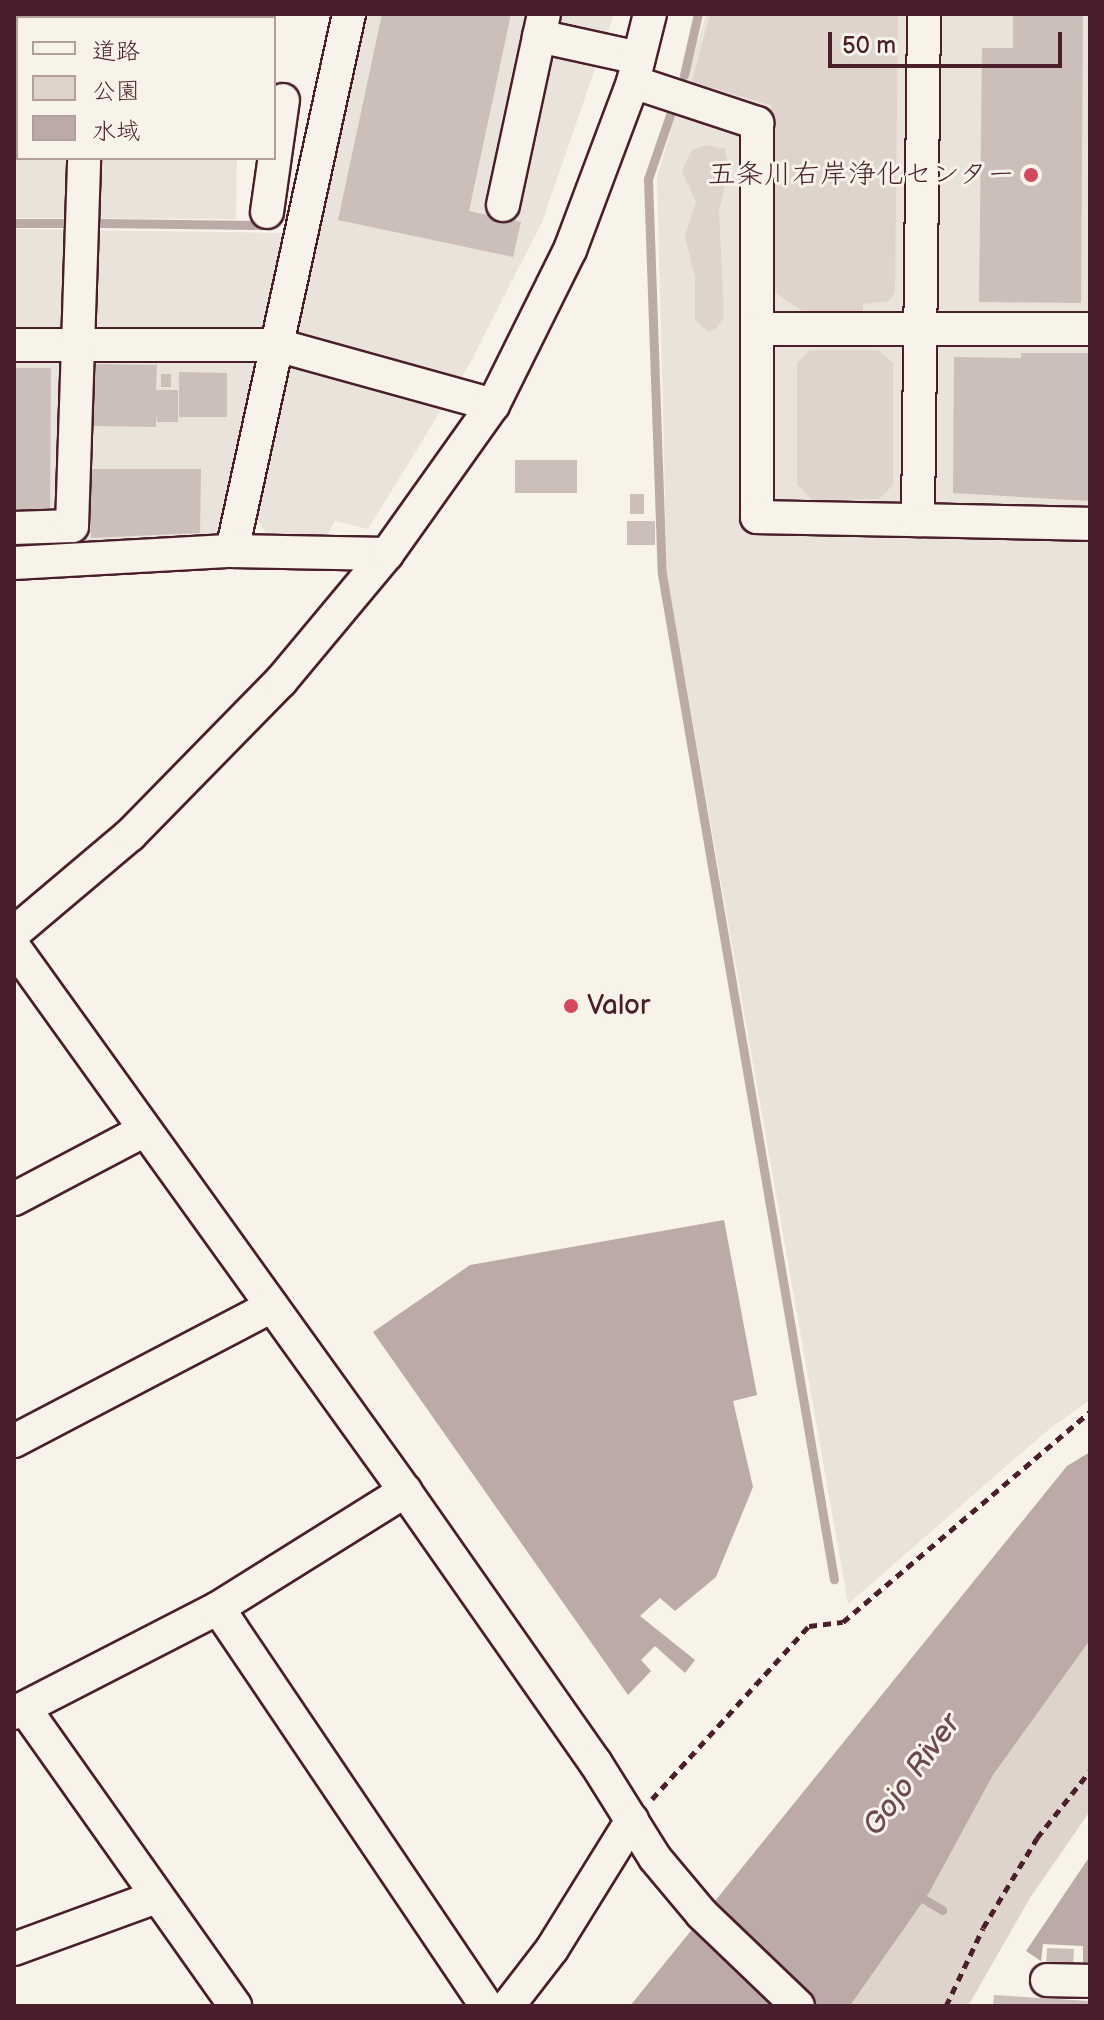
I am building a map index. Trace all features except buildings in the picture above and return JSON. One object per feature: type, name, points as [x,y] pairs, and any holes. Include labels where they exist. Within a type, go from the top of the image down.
[{"type":"street","points":[[232,551],[349,14]]},
{"type":"street","points":[[14,933],[130,835],[281,681],[387,554],[493,405],[570,250],[636,70],[650,14]]},
{"type":"street","points":[[918,520],[924,14]]},
{"type":"street","points":[[503,205],[542,25],[757,123],[757,517],[1090,524]]},
{"type":"street","points":[[276,128],[279,100],[330,101]]},
{"type":"street","points":[[14,528],[72,526],[84,160]]},
{"type":"street","points":[[267,212],[273,160]]},
{"type":"street","points":[[757,329],[1090,329]]},
{"type":"street","points":[[14,345],[277,345],[493,405]]},
{"type":"street","points":[[14,563],[232,551],[387,554]]},
{"type":"street","points":[[14,947],[405,1491],[655,1858],[702,1914],[798,2006]]},
{"type":"street","points":[[14,1199],[145,1130]]},
{"type":"street","points":[[14,1441],[272,1306]]},
{"type":"street","points":[[235,2006],[20,1711],[218,1608],[405,1491]]},
{"type":"street","points":[[218,1608],[486,2006]]},
{"type":"street","points":[[508,2006],[552,1949],[632,1820]]},
{"type":"street","points":[[14,1949],[156,1897]]},
{"type":"street","points":[[1047,1980],[1090,1981]]},
{"type":"path","points":[[632,1820],[809,1626],[843,1622],[1090,1412]]},
{"type":"path","points":[[946,2006],[983,1928],[1037,1838],[1090,1771]]},
{"type":"shaded area","points":[[364,14],[614,14],[542,222],[469,365],[368,529],[335,521],[323,542],[269,538],[255,516]]},
{"type":"shaded area","name":"五条川右岸浄化センター","points":[[706,14],[1090,14],[1090,1400],[1048,1430],[848,1604],[667,575],[657,177]]},
{"type":"shaded area","points":[[14,109],[16,160],[237,160],[236,219],[14,218]]},
{"type":"shaded area","points":[[14,229],[290,233],[221,535],[14,548]]},
{"type":"green space","points":[[710,14],[898,14],[895,292],[889,301],[863,304],[863,314],[804,312],[776,293],[771,272],[771,105],[692,82]]},
{"type":"green space","points":[[706,145],[725,149],[729,170],[719,210],[724,317],[715,330],[707,331],[695,320],[695,277],[685,236],[696,202],[682,171],[692,150]]},
{"type":"green space","points":[[810,350],[878,350],[893,363],[893,485],[879,499],[812,500],[797,484],[797,363]]},
{"type":"green space","points":[[1090,1640],[1090,1811],[1030,1898],[968,2006],[851,2005],[929,1893],[993,1775]]},
{"type":"water","points":[[724,1220],[757,1395],[733,1401],[753,1487],[716,1577],[675,1611],[660,1598],[640,1616],[695,1660],[685,1673],[655,1646],[641,1660],[651,1671],[628,1695],[373,1332],[470,1265]]},
{"type":"water","name":"Gojo River","points":[[1090,1452],[1090,1640],[993,1775],[929,1893],[850,2006],[630,2006],[1067,1466]]},
{"type":"water","points":[[1090,1856],[1090,1965],[1083,1964],[1083,1946],[1043,1944],[1041,1961],[1026,1951]]},
{"type":"waterway","points":[[684,75],[698,14]]},
{"type":"waterway","points":[[670,115],[648,179],[662,574],[834,1579]]},
{"type":"waterway","points":[[14,223],[69,223]]},
{"type":"waterway","points":[[101,223],[269,225]]},
{"type":"waterway","points":[[914,1893],[942,1910]]},
{"type":"place","name":"五条川右岸浄化センター","points":[[1031,175]]},
{"type":"place","name":"Valor","points":[[571,1006]]}]
